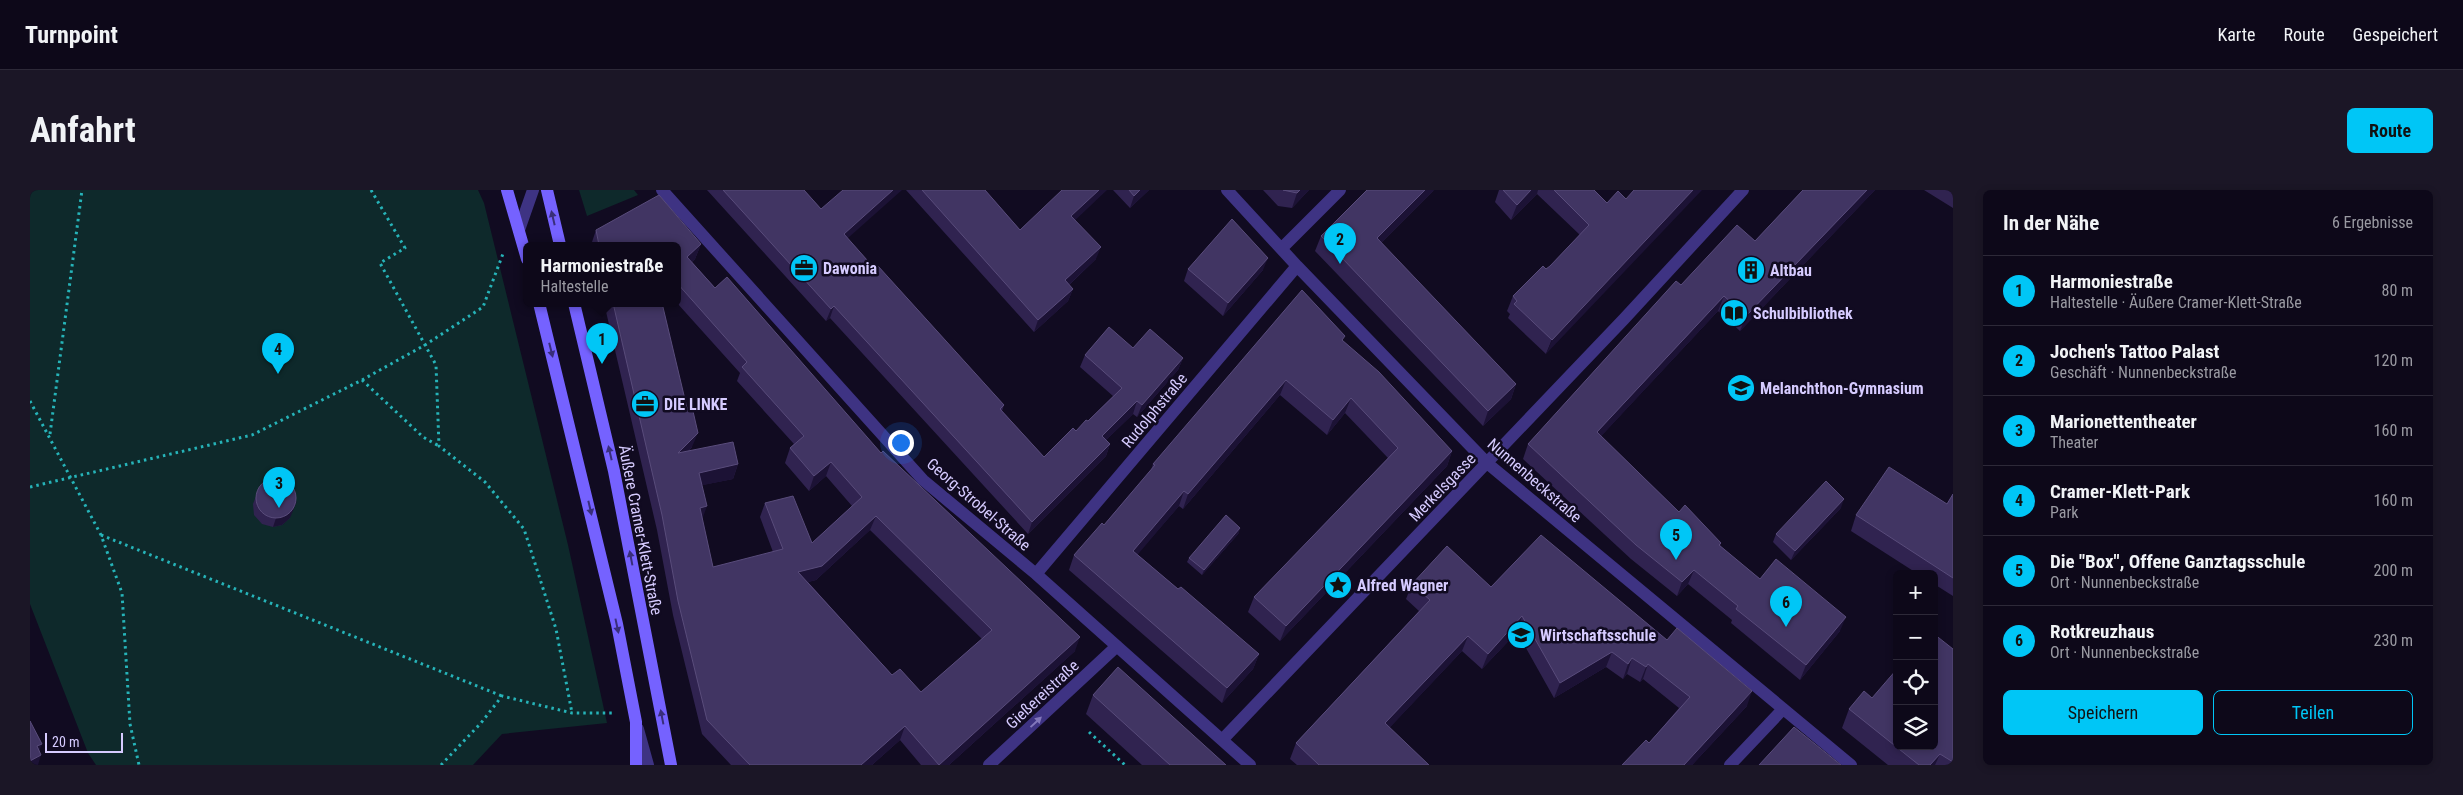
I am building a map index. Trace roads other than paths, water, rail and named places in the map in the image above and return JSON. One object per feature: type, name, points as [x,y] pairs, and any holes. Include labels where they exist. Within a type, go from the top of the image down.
[{"type":"main road","points":[[507,190],[523,245]]},
{"type":"main road","points":[[547,190],[559,242]]},
{"type":"main road","points":[[540,307],[610,592],[635,717],[636,765]]},
{"type":"main road","name":"Äußere Cramer-Klett-Straße","points":[[575,307],[614,471],[671,765]]},
{"type":"street","points":[[519,230],[533,190]]},
{"type":"street","name":"Georg-Strobel-Straße","points":[[662,190],[923,480],[1036,574],[1250,765]]},
{"type":"street","name":"Nunnenbeckstraße","points":[[1227,190],[1297,266],[1487,463],[1851,765]]},
{"type":"street","points":[[1282,248],[1340,190]]},
{"type":"street","name":"Merkelsgasse","points":[[1223,739],[1487,463],[1743,190]]},
{"type":"street","name":"Rudolphstraße","points":[[1036,574],[1297,266]]},
{"type":"street","name":"Gießereistraße","points":[[989,765],[1117,646]]},
{"type":"street","points":[[1730,765],[1783,709]]},
{"type":"street","points":[[635,717],[648,765]]},
{"type":"place","name":"Jochen's Tattoo Palast","points":[[1340,264]]},
{"type":"place","name":"Dawonia","points":[[804,268]]},
{"type":"place","name":"Altbau","points":[[1751,270]]},
{"type":"place","name":"Schulbibliothek","points":[[1734,313]]},
{"type":"place","name":"Harmoniestraße","points":[[602,364]]},
{"type":"place","name":"Cramer-Klett-Park","points":[[278,374]]},
{"type":"place","name":"Melanchthon-Gymnasium","points":[[1741,388]]},
{"type":"place","name":"DIE LINKE","points":[[645,404]]},
{"type":"place","name":"Marionettentheater","points":[[279,508]]},
{"type":"place","name":"Die \"Box\", Offene Ganztagsschule","points":[[1676,560]]},
{"type":"place","name":"Alfred Wagner","points":[[1338,585]]},
{"type":"place","name":"Rotkreuzhaus","points":[[1786,627]]},
{"type":"place","name":"Wirtschaftsschule","points":[[1521,635]]}]
